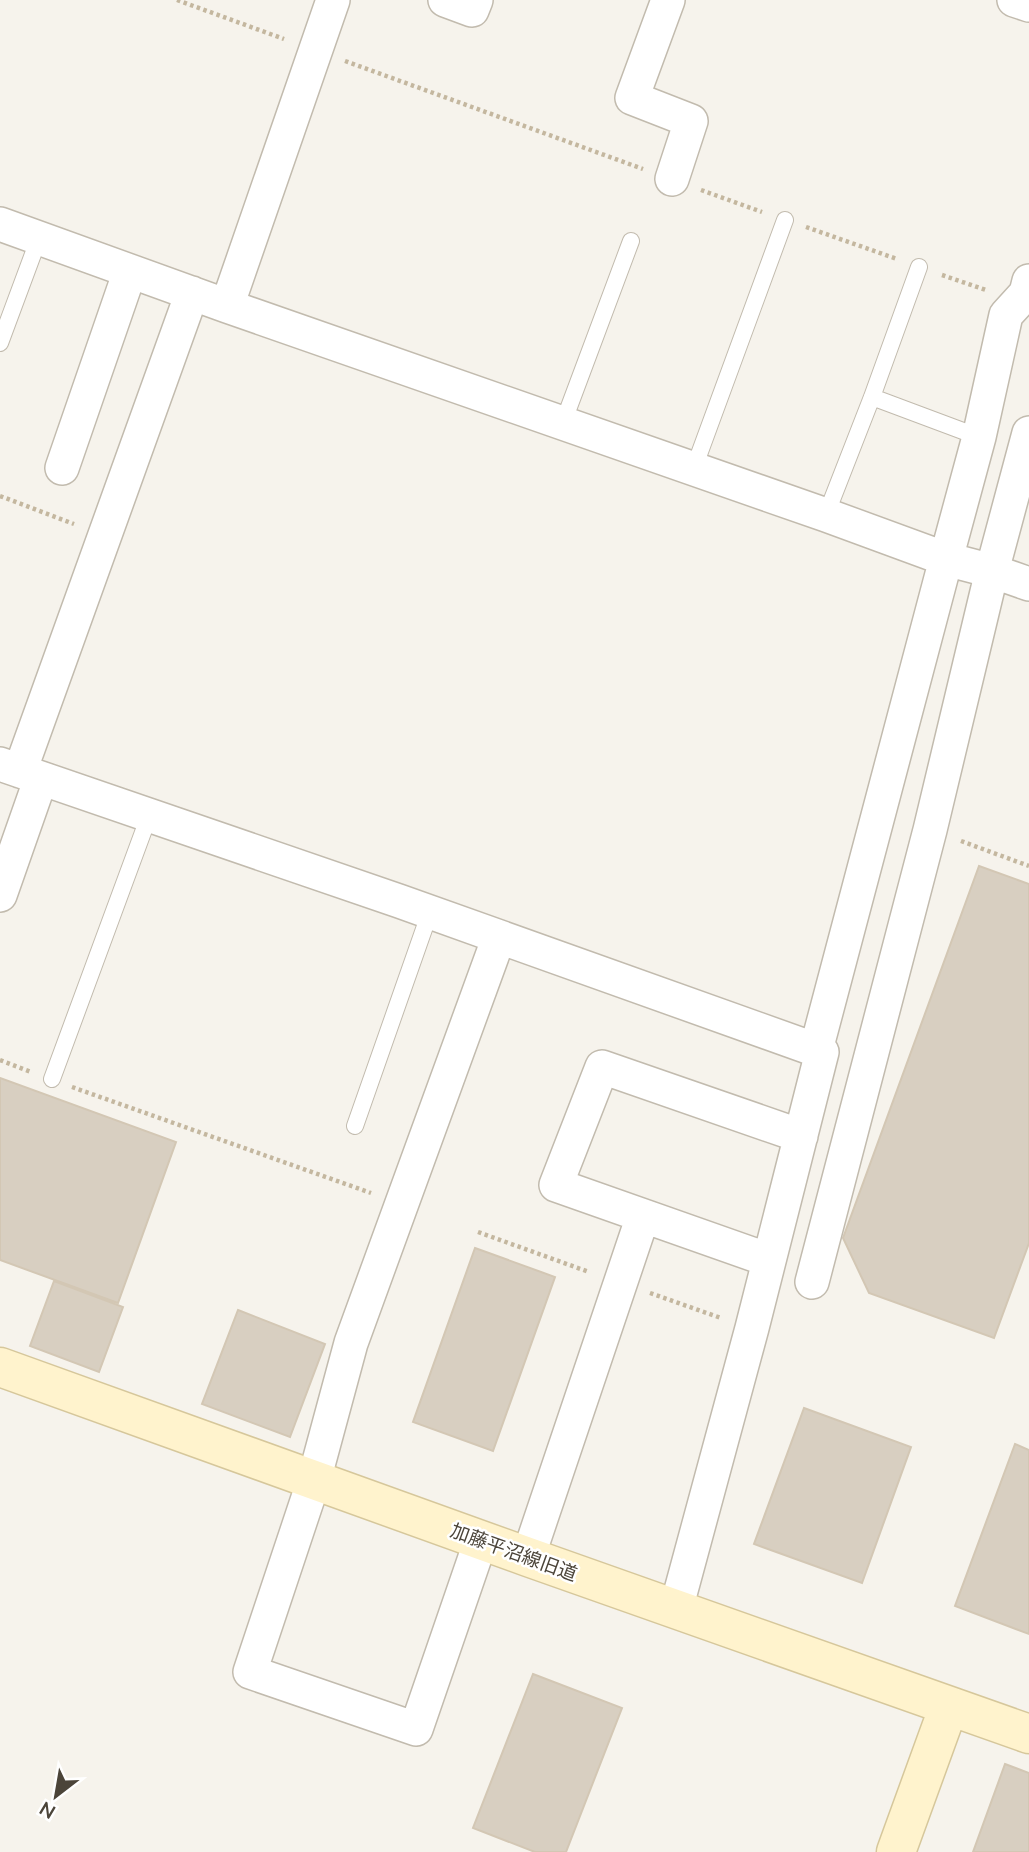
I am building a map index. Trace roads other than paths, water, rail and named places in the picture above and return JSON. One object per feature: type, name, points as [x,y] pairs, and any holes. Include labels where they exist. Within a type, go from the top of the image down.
[{"type":"street","points":[[227,306],[333,0]]},
{"type":"street","points":[[445,0],[472,10],[476,0]]},
{"type":"street","points":[[668,0],[632,98],[691,121],[672,180]]},
{"type":"street","points":[[1014,0],[1029,5]]},
{"type":"street","points":[[0,224],[227,306],[1029,584]]},
{"type":"street","points":[[62,468],[130,271]]},
{"type":"street","points":[[0,895],[20,771],[192,293]]},
{"type":"street","points":[[812,1282],[930,830],[970,565],[979,436],[1006,315],[1022,293]]},
{"type":"street","points":[[816,1050],[970,565],[1029,433]]},
{"type":"street","points":[[20,771],[430,912],[822,1052],[676,1609]]},
{"type":"street","points":[[481,1539],[416,1729],[250,1672],[314,1480],[348,1352],[499,937]]},
{"type":"street","points":[[769,1260],[556,1185],[602,1067],[801,1136]]},
{"type":"street","points":[[528,1557],[643,1216]]},
{"type":"street","name":"加藤平沼線旧道","points":[[0,1367],[1029,1734]]},
{"type":"street","points":[[896,1852],[949,1706]]},
{"type":"lane","points":[[694,468],[785,220]]},
{"type":"lane","points":[[0,342],[38,238]]},
{"type":"lane","points":[[564,423],[631,241]]},
{"type":"lane","points":[[826,515],[919,267]]},
{"type":"lane","points":[[872,397],[979,436]]},
{"type":"lane","points":[[52,1079],[149,816]]},
{"type":"lane","points":[[355,1126],[430,912]]}]
